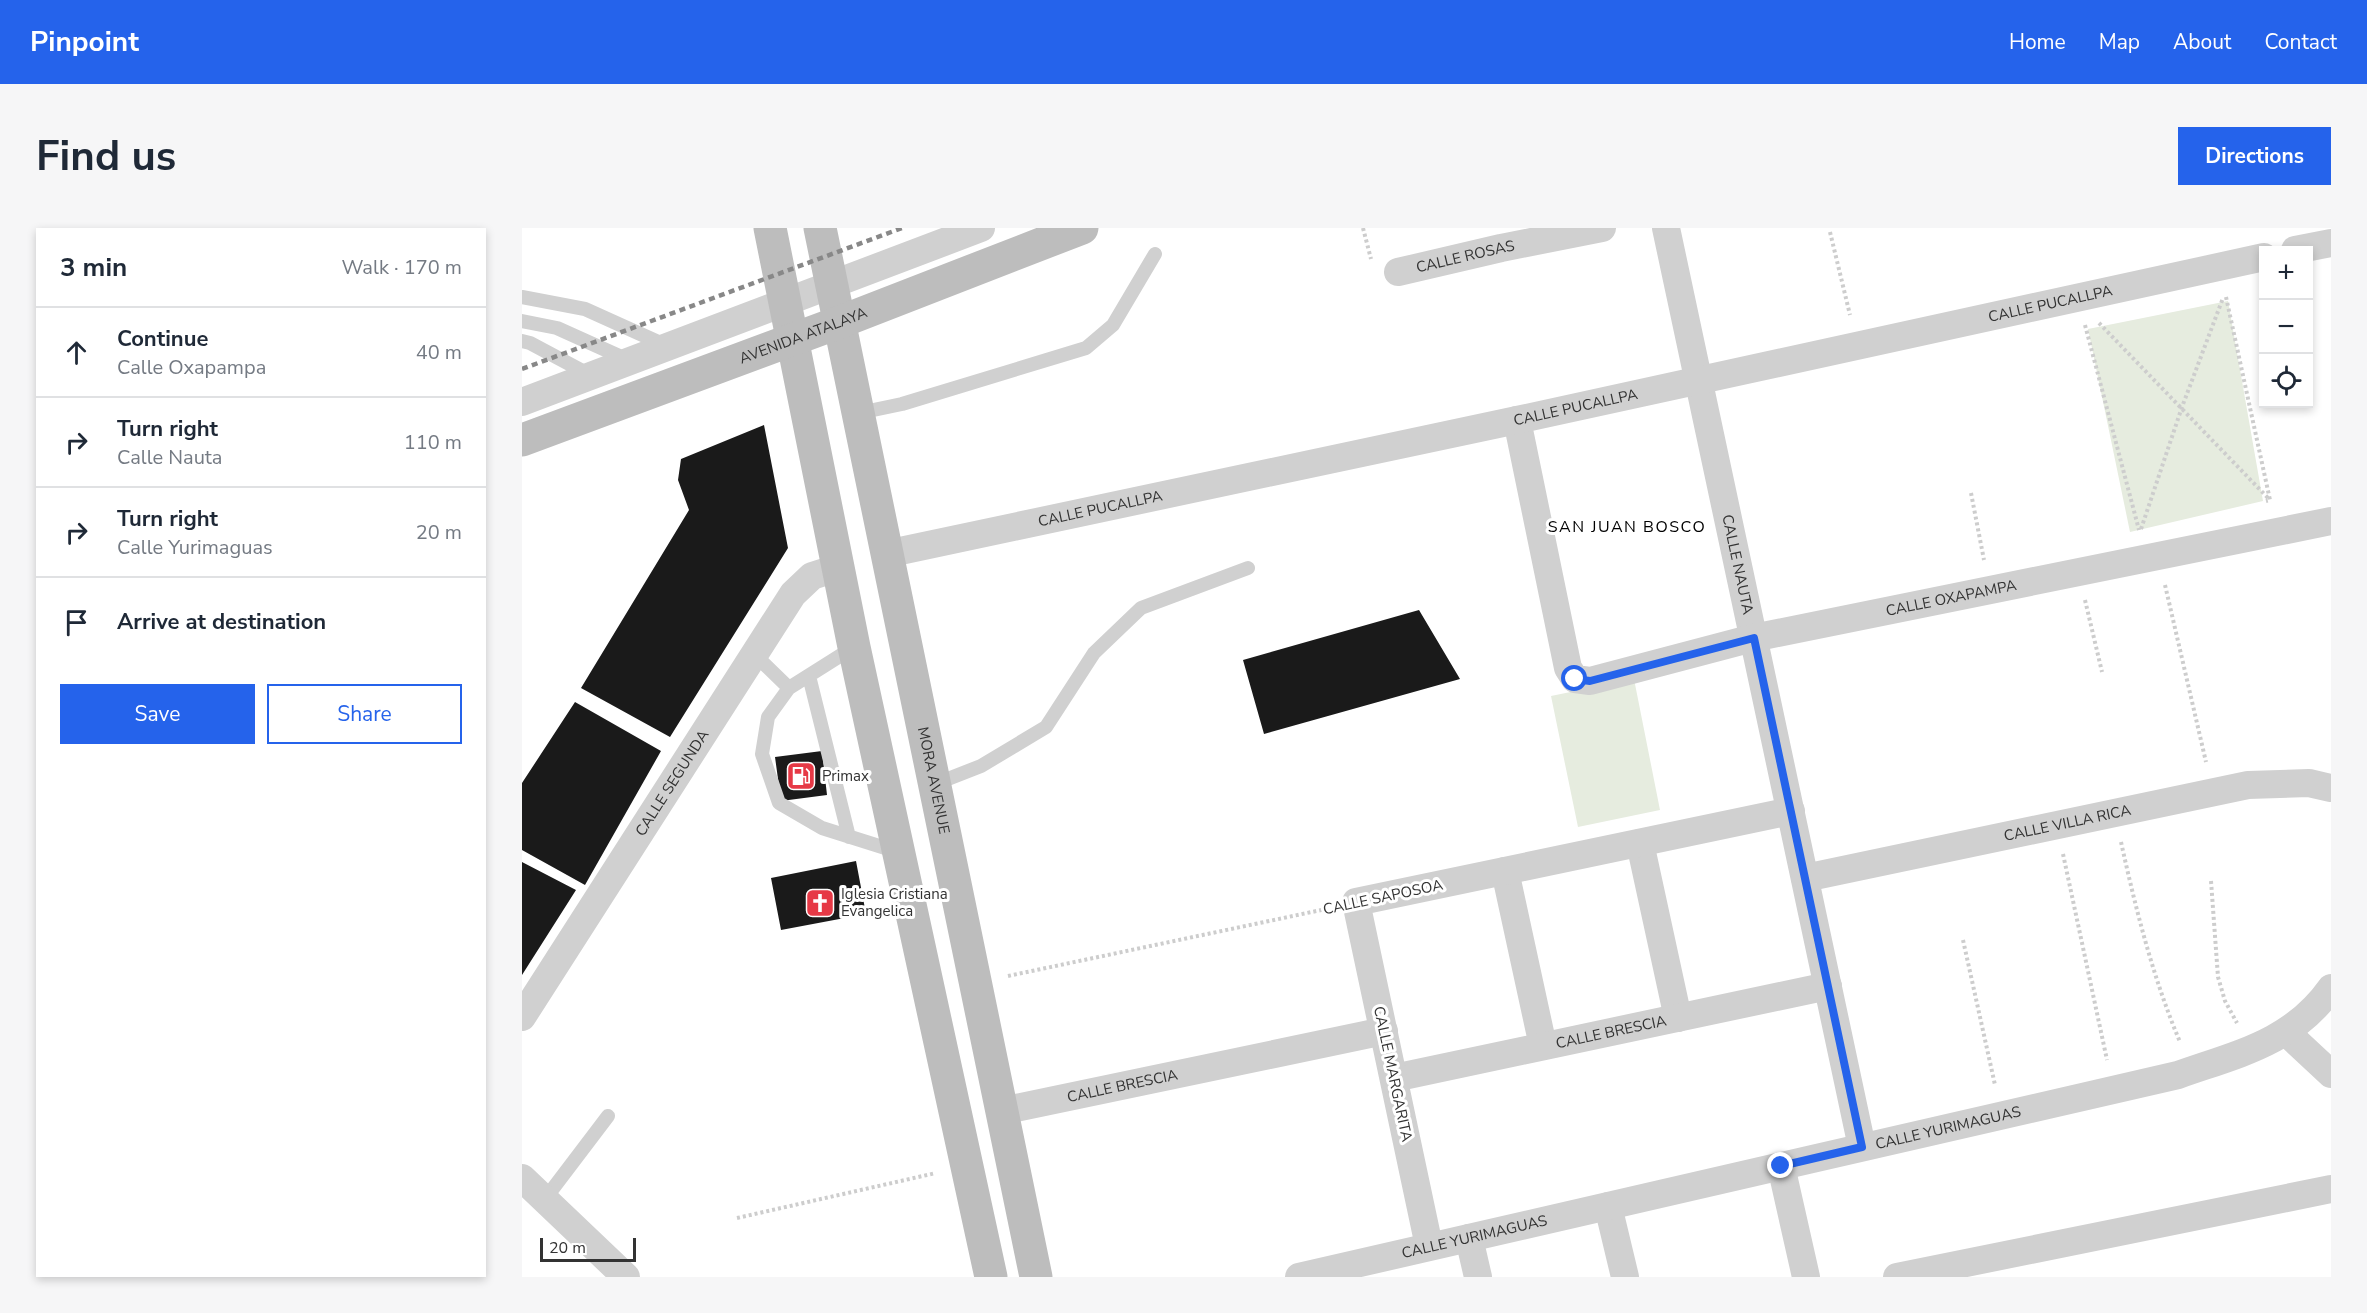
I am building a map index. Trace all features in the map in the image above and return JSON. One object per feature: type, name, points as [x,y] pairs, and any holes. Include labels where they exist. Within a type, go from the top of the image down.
[{"type":"main road","points":[[770,228],[837,568],[991,1277]]},
{"type":"main road","name":"MORA AVENUE","points":[[820,228],[1036,1277]]},
{"type":"main road","name":"AVENIDA ATALAYA","points":[[522,440],[840,322],[1082,228]]},
{"type":"main road","points":[[846,608],[895,597]]},
{"type":"street","points":[[522,402],[981,228]]},
{"type":"street","name":"CALLE ROSAS","points":[[1398,272],[1602,228]]},
{"type":"street","name":"CALLE NAUTA","points":[[1666,228],[1862,1147]]},
{"type":"street","points":[[2313,246],[2331,243]]},
{"type":"street","name":"CALLE PUCALLPA","points":[[886,554],[1517,420],[2259,258]]},
{"type":"street","name":"CALLE OXAPAMPA","points":[[1517,420],[1568,668],[1575,679],[1590,681],[1754,638],[2079,571],[2155,543],[2296,528],[2331,521]]},
{"type":"street","name":"CALLE SEGUNDA","points":[[522,1017],[794,594],[812,576],[837,568]]},
{"type":"street","name":"CALLE VILLA RICA","points":[[1805,878],[2248,785],[2309,783],[2331,788]]},
{"type":"street","name":"CALLE SAPOSOA","points":[[1356,902],[1791,811]]},
{"type":"street","points":[[1640,843],[1678,1018]]},
{"type":"street","points":[[1505,871],[1542,1046]]},
{"type":"street","name":"CALLE MARGARITA","points":[[1356,902],[1430,1246]]},
{"type":"street","name":"CALLE BRESCIA","points":[[1394,1078],[1828,986]]},
{"type":"street","name":"CALLE YURIMAGUAS","points":[[1299,1277],[1393,1266],[1430,1246],[2192,1070],[2251,1051],[2286,1032],[2324,999],[2331,988]]},
{"type":"street","name":"CALLE BRESCIA","points":[[1002,1111],[1384,1031]]},
{"type":"street","points":[[2286,1032],[2331,1074]]},
{"type":"street","points":[[1781,1166],[1806,1277]]},
{"type":"street","points":[[522,1178],[626,1277]]},
{"type":"street","points":[[1897,1277],[2331,1189]]},
{"type":"street","points":[[1608,1206],[1625,1277]]},
{"type":"street","points":[[1469,1238],[1478,1277]]},
{"type":"lane","points":[[859,413],[902,404],[1086,348],[1113,325],[1155,254]]},
{"type":"lane","points":[[522,297],[585,309],[669,346]]},
{"type":"lane","points":[[522,321],[557,328],[630,361]]},
{"type":"lane","points":[[522,341],[592,376]]},
{"type":"lane","points":[[935,784],[981,766],[1046,727],[1094,653],[1140,608],[1248,568]]},
{"type":"lane","points":[[854,647],[789,688],[768,717],[762,754],[779,803],[822,828],[899,852]]},
{"type":"lane","points":[[754,654],[789,688]]},
{"type":"lane","points":[[809,676],[849,837]]},
{"type":"lane","points":[[545,1199],[608,1116]]},
{"type":"path","points":[[1830,232],[1858,346]]},
{"type":"path","points":[[2140,532],[2182,406],[2225,292],[2270,500]]},
{"type":"path","points":[[2095,319],[2182,406],[2296,528]]},
{"type":"path","points":[[2084,321],[2140,532],[2155,543],[2213,792]]},
{"type":"path","points":[[1971,493],[1989,590]]},
{"type":"path","points":[[2259,503],[2270,500]]},
{"type":"path","points":[[2079,571],[2102,672]]},
{"type":"path","points":[[2115,813],[2132,893],[2163,1002],[2192,1070]]},
{"type":"path","points":[[2056,827],[2086,955],[2113,1090]]},
{"type":"path","points":[[2211,881],[2218,977],[2224,1000],[2251,1051]]},
{"type":"path","name":"CALLE SAPOSOA","points":[[975,983],[1356,902]]},
{"type":"path","points":[[1963,940],[2001,1115]]},
{"type":"path","points":[[737,1218],[967,1166]]},
{"type":"shaded area","points":[[2228,301],[2263,501],[2130,532],[2088,329]]},
{"type":"shaded area","points":[[1634,679],[1660,810],[1578,827],[1551,696]]},
{"type":"building","points":[[764,425],[788,548],[670,737],[581,688],[689,510],[678,480],[681,459]]},
{"type":"building","points":[[1419,610],[1460,679],[1264,734],[1243,660]]},
{"type":"building","points":[[575,702],[661,751],[585,885],[522,850],[522,783]]},
{"type":"building","name":"Primax","points":[[822,751],[827,795],[781,801],[775,757]]},
{"type":"building","name":"Iglesia Cristiana Evangelica","points":[[856,861],[866,914],[781,930],[771,878]]},
{"type":"building","points":[[522,862],[576,890],[522,975]]},
{"type":"railway","points":[[522,369],[902,228]]},
{"type":"place","name":"Primax","points":[[801,776]]},
{"type":"place","name":"Iglesia Cristiana Evangelica","points":[[820,903]]},
{"type":"district","name":"SAN JUAN BOSCO","points":[[1627,527]]},
{"type":"route","points":[[1575,679],[1590,681],[1754,638],[1862,1147],[1781,1166]]}]
